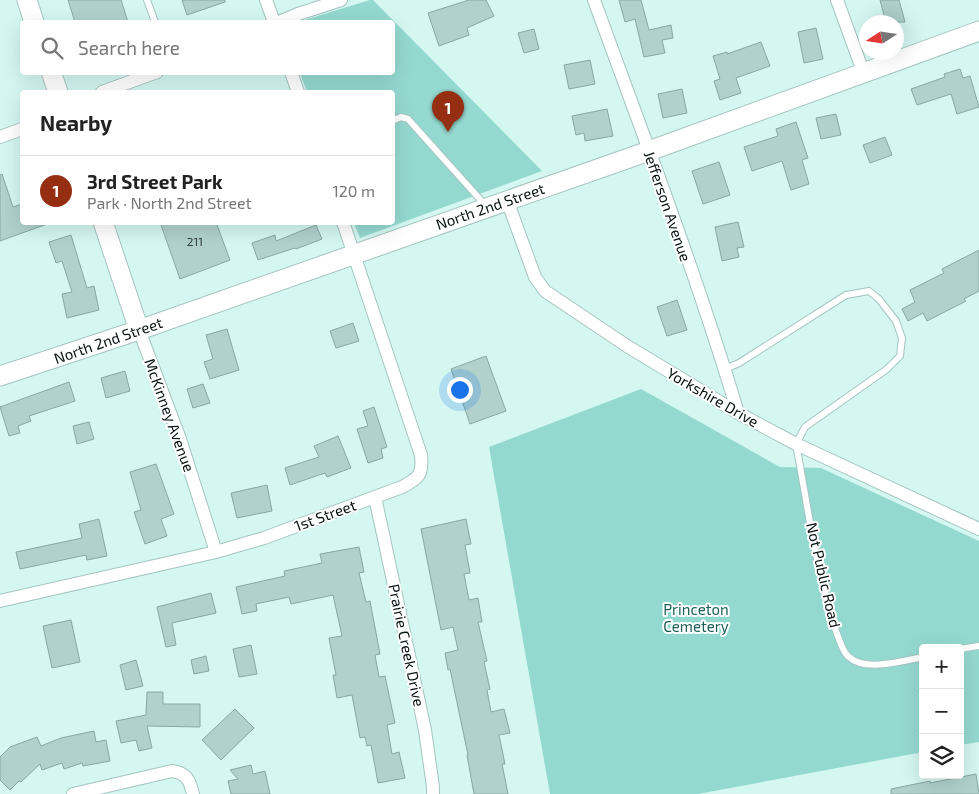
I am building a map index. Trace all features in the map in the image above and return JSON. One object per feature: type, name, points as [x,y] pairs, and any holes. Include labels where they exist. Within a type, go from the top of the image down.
[{"type":"street","points":[[27,0],[33,20]]},
{"type":"street","points":[[266,0],[273,20]]},
{"type":"street","points":[[284,20],[341,0]]},
{"type":"street","name":"Jefferson Avenue","points":[[594,0],[725,368],[738,413]]},
{"type":"street","points":[[837,0],[864,74]]},
{"type":"street","name":"North 2nd Street","points":[[0,376],[139,330],[649,151],[979,32]]},
{"type":"street","points":[[52,75],[57,90]]},
{"type":"street","points":[[108,90],[149,75]]},
{"type":"street","points":[[293,75],[297,90]]},
{"type":"street","points":[[0,137],[20,130]]},
{"type":"street","name":"Yorkshire Drive","points":[[507,200],[535,277],[545,291],[627,346],[738,413],[796,444],[979,529]]},
{"type":"street","name":"McKinney Avenue","points":[[103,225],[139,330],[180,439],[216,552]]},
{"type":"street","name":"1st Street","points":[[2,599],[216,552],[264,538],[402,487],[416,479],[422,470],[421,455],[402,403],[344,225]]},
{"type":"street","name":"Prairie Creek Drive","points":[[375,497],[425,730],[433,794]]},
{"type":"street","points":[[73,794],[172,771],[180,772],[187,776],[193,794]]},
{"type":"lane","points":[[147,0],[154,20]]},
{"type":"lane","points":[[395,120],[402,116],[408,118],[487,207]]},
{"type":"lane","points":[[725,368],[740,363],[846,295],[869,290],[879,299],[896,321],[902,338],[900,356],[887,369],[804,427],[796,444]]},
{"type":"lane","name":"Not Public Road","points":[[796,444],[828,608],[848,657],[859,663],[877,665],[919,658]]},
{"type":"lane","points":[[964,648],[979,646]]},
{"type":"green space","points":[[373,0],[393,20],[305,20]]},
{"type":"green space","points":[[395,22],[542,171],[360,238],[355,225],[395,225],[395,90],[306,90],[301,75],[395,75]]},
{"type":"green space","name":"Princeton Cemetery","points":[[641,389],[780,467],[821,468],[979,541],[979,742],[964,744],[964,644],[919,644],[919,753],[698,794],[550,794],[489,447]]},
{"type":"building","points":[[68,0],[121,0],[127,20],[74,20]]},
{"type":"building","points":[[182,0],[225,0],[225,2],[187,15]]},
{"type":"building","points":[[469,0],[486,0],[494,16],[467,28],[469,35],[439,46],[428,13]]},
{"type":"building","points":[[619,0],[641,0],[649,30],[671,25],[673,38],[662,40],[665,53],[644,57],[635,19],[625,22]]},
{"type":"building","points":[[880,0],[899,0],[903,15],[884,15]]},
{"type":"building","points":[[816,28],[823,59],[804,63],[798,32]]},
{"type":"building","points":[[534,29],[539,49],[524,53],[518,33]]},
{"type":"building","points":[[761,42],[770,66],[736,78],[741,93],[720,100],[714,81],[720,79],[713,56],[727,52],[727,54]]},
{"type":"building","points":[[590,60],[595,84],[569,89],[564,65]]},
{"type":"building","points":[[960,69],[963,78],[970,76],[979,107],[957,114],[951,94],[917,105],[911,89],[945,77],[944,74]]},
{"type":"building","points":[[682,89],[687,113],[663,118],[658,94]]},
{"type":"building","points":[[607,109],[613,136],[585,141],[584,133],[576,135],[572,116]]},
{"type":"building","points":[[836,114],[841,135],[821,139],[816,118]]},
{"type":"building","points":[[796,122],[808,158],[802,160],[809,184],[791,190],[782,161],[752,171],[744,147],[778,136],[776,129]]},
{"type":"building","points":[[885,137],[892,155],[870,163],[863,145]]},
{"type":"building","points":[[719,162],[730,195],[703,204],[692,171]]},
{"type":"building","points":[[2,174],[13,207],[20,205],[20,225],[44,225],[0,241],[0,175]]},
{"type":"building","points":[[738,222],[744,247],[737,248],[739,257],[722,261],[715,227]]},
{"type":"building","points":[[161,225],[217,225],[230,260],[180,279]]},
{"type":"building","points":[[316,225],[322,239],[258,260],[252,243],[275,235],[276,241]]},
{"type":"building","points":[[71,235],[87,288],[94,286],[99,310],[67,318],[62,294],[72,292],[62,261],[56,263],[49,242]]},
{"type":"building","points":[[979,250],[979,291],[964,299],[966,301],[927,321],[923,313],[908,321],[902,309],[915,302],[910,290],[944,273],[942,269]]},
{"type":"building","points":[[677,300],[687,330],[667,336],[657,307]]},
{"type":"building","points":[[353,323],[359,341],[336,348],[330,331]]},
{"type":"building","points":[[227,329],[239,370],[210,379],[204,362],[213,359],[206,335]]},
{"type":"building","points":[[486,356],[506,411],[470,424],[451,369]]},
{"type":"building","points":[[125,371],[130,391],[106,398],[101,378]]},
{"type":"building","points":[[69,382],[75,401],[29,416],[31,421],[18,426],[20,433],[9,436],[0,407]]},
{"type":"building","points":[[203,384],[210,403],[193,408],[187,389]]},
{"type":"building","points":[[374,407],[387,447],[381,449],[383,458],[368,463],[357,429],[368,426],[363,411]]},
{"type":"building","points":[[89,422],[94,439],[77,444],[73,426]]},
{"type":"building","points":[[338,436],[351,468],[327,477],[325,473],[290,485],[285,468],[319,457],[314,446]]},
{"type":"building","points":[[156,464],[174,514],[161,519],[167,536],[145,544],[134,512],[141,510],[130,472]]},
{"type":"building","points":[[267,485],[272,511],[237,518],[231,493]]},
{"type":"building","points":[[99,519],[107,556],[87,560],[86,555],[20,569],[16,552],[82,538],[79,524]]},
{"type":"building","points":[[466,519],[471,544],[465,545],[470,573],[464,574],[469,600],[478,598],[482,622],[478,622],[487,661],[484,662],[490,689],[487,690],[491,712],[504,709],[510,733],[499,735],[505,764],[502,764],[508,794],[474,794],[468,755],[445,653],[458,650],[453,627],[441,630],[421,529]]},
{"type":"building","points":[[359,547],[364,572],[359,573],[366,602],[370,601],[380,654],[375,655],[379,677],[385,676],[395,723],[387,725],[392,754],[399,752],[405,778],[378,783],[371,745],[367,746],[365,737],[360,738],[352,695],[337,698],[333,675],[336,675],[329,638],[342,636],[333,595],[291,604],[289,597],[256,604],[257,611],[242,614],[236,587],[285,576],[284,571],[322,563],[320,554]]},
{"type":"building","points":[[211,593],[216,613],[172,623],[176,645],[166,647],[157,607]]},
{"type":"building","points":[[71,620],[80,662],[52,668],[43,626]]},
{"type":"building","points":[[251,645],[257,674],[239,677],[233,649]]},
{"type":"building","points":[[206,656],[209,671],[194,674],[191,660]]},
{"type":"building","points":[[136,660],[143,686],[126,690],[120,665]]},
{"type":"building","points":[[147,692],[163,692],[163,704],[200,704],[200,727],[147,726],[152,748],[139,751],[136,740],[121,743],[116,721],[146,715]]},
{"type":"building","points":[[235,709],[254,728],[221,760],[202,740]]},
{"type":"building","points":[[94,731],[96,742],[106,740],[110,761],[83,766],[82,763],[64,769],[62,763],[42,770],[40,764],[10,790],[0,780],[0,757],[10,747],[37,737],[41,746],[61,738]]},
{"type":"building","points":[[251,765],[253,774],[265,771],[270,794],[231,794],[228,781],[238,779],[230,770]]},
{"type":"building","points":[[976,774],[979,794],[891,794],[891,789],[930,781],[930,783],[950,779],[964,779],[964,776]]},
{"type":"place","name":"3rd Street Park","points":[[448,132]]}]
